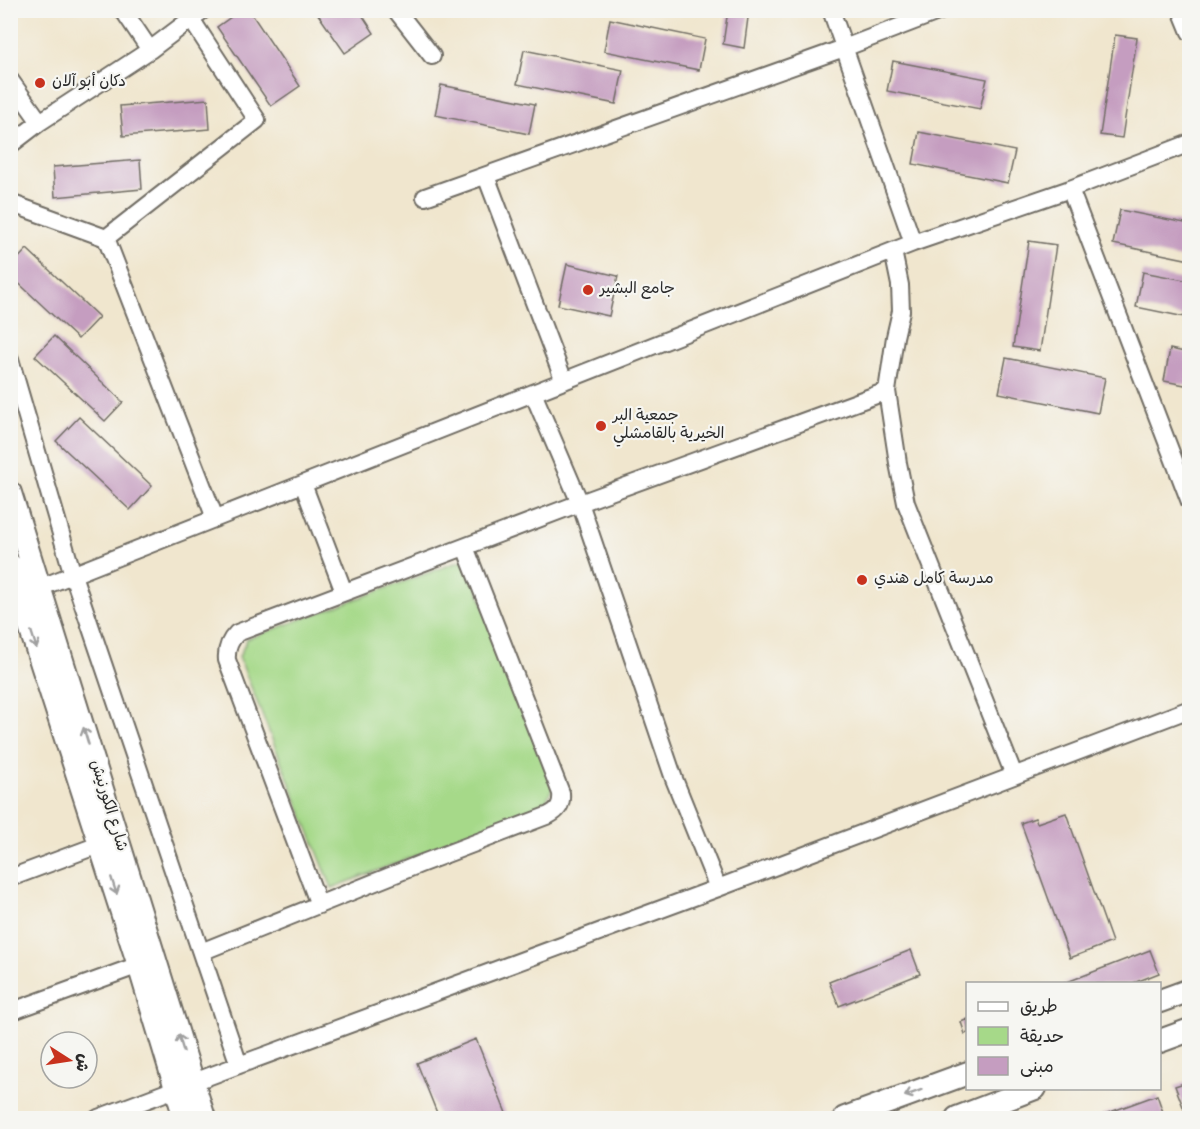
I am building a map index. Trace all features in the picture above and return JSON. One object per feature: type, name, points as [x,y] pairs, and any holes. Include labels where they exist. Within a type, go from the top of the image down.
[{"type":"street","points":[[123,10],[150,50]]},
{"type":"street","points":[[396,10],[432,56]]},
{"type":"street","points":[[831,10],[913,243]]},
{"type":"street","points":[[425,197],[844,48],[943,10]]},
{"type":"street","points":[[1181,10],[1190,32]]},
{"type":"street","points":[[10,145],[40,122],[150,50],[197,15],[257,120],[106,238]]},
{"type":"street","points":[[10,80],[40,122]]},
{"type":"street","points":[[30,592],[913,243],[1070,189],[1190,143]]},
{"type":"street","points":[[486,176],[564,381]]},
{"type":"street","points":[[1070,189],[1190,502]]},
{"type":"street","points":[[10,203],[106,238],[215,518]]},
{"type":"street","points":[[893,251],[900,285],[901,311],[887,391],[906,503],[1014,775]]},
{"type":"street","points":[[10,359],[73,574],[239,1065]]},
{"type":"street","points":[[319,905],[227,660],[229,643],[237,633],[580,503],[887,391]]},
{"type":"street","points":[[533,393],[580,503],[674,779],[718,888]]},
{"type":"street","points":[[303,484],[344,592]]},
{"type":"street","name":"شارع الكورنيش","points":[[10,493],[30,592],[101,844],[139,965],[185,1085],[204,1119]]},
{"type":"street","points":[[201,952],[549,815],[558,809],[561,804],[561,793],[465,547]]},
{"type":"street","name":"شارع الكورنيش","points":[[10,565],[30,592],[185,1085],[185,1119]]},
{"type":"street","points":[[98,1119],[1190,709]]},
{"type":"street","points":[[10,878],[101,844]]},
{"type":"street","points":[[10,1012],[139,965]]},
{"type":"street","points":[[1161,1001],[1190,990]]},
{"type":"street","points":[[1161,1041],[1190,1029]]},
{"type":"street","points":[[848,1118],[966,1074]]},
{"type":"street","points":[[957,1119],[1032,1090]]},
{"type":"green space","points":[[466,559],[553,786],[544,806],[332,888],[239,657],[247,639]]},
{"type":"building","points":[[241,10],[249,10],[300,86],[271,106],[217,27]]},
{"type":"building","points":[[315,10],[359,10],[374,33],[345,53]]},
{"type":"building","points":[[728,10],[749,10],[744,48],[723,44]]},
{"type":"building","points":[[610,19],[705,39],[699,70],[604,51]]},
{"type":"building","points":[[1115,35],[1137,38],[1122,138],[1100,135]]},
{"type":"building","points":[[524,50],[623,70],[616,104],[517,84]]},
{"type":"building","points":[[893,61],[987,79],[980,109],[887,91]]},
{"type":"building","points":[[441,85],[535,104],[529,134],[435,115]]},
{"type":"building","points":[[208,99],[210,129],[123,136],[120,106]]},
{"type":"building","points":[[919,132],[1015,151],[1008,183],[913,164]]},
{"type":"building","points":[[140,160],[142,189],[55,197],[53,167]]},
{"type":"building","points":[[1120,210],[1190,224],[1190,260],[1113,244]]},
{"type":"building","points":[[1029,241],[1056,245],[1040,351],[1013,347]]},
{"type":"building","points":[[27,249],[99,317],[78,339],[10,275],[10,267]]},
{"type":"building","name":"جامع البشير","points":[[567,264],[618,276],[609,316],[558,305]]},
{"type":"building","points":[[1143,272],[1190,281],[1190,318],[1136,307]]},
{"type":"building","points":[[54,336],[123,402],[105,421],[35,356]]},
{"type":"building","points":[[1170,349],[1190,353],[1190,386],[1164,381]]},
{"type":"building","points":[[1006,358],[1105,378],[1098,413],[999,393]]},
{"type":"building","points":[[79,417],[152,486],[130,510],[56,441]]},
{"type":"building","points":[[1066,813],[1112,942],[1070,958],[1021,823],[1035,818],[1037,823]]},
{"type":"building","points":[[911,950],[920,974],[839,1006],[829,982]]},
{"type":"building","points":[[1150,950],[1159,973],[1136,982],[1067,982]]},
{"type":"building","points":[[966,1020],[966,1034],[965,1034],[961,1022]]},
{"type":"building","points":[[476,1039],[508,1118],[439,1118],[417,1063]]},
{"type":"building","points":[[1190,1081],[1190,1116],[1187,1117],[1175,1086]]},
{"type":"building","points":[[1157,1095],[1165,1118],[1094,1118]]},
{"type":"place","name":"دكان أبو آلان","points":[[40,83]]},
{"type":"place","name":"جامع البشير","points":[[588,290]]},
{"type":"place","name":"جمعية البر الخيرية بالقامشلي","points":[[601,426]]},
{"type":"place","name":"مدرسة كامل هندي","points":[[862,580]]}]
